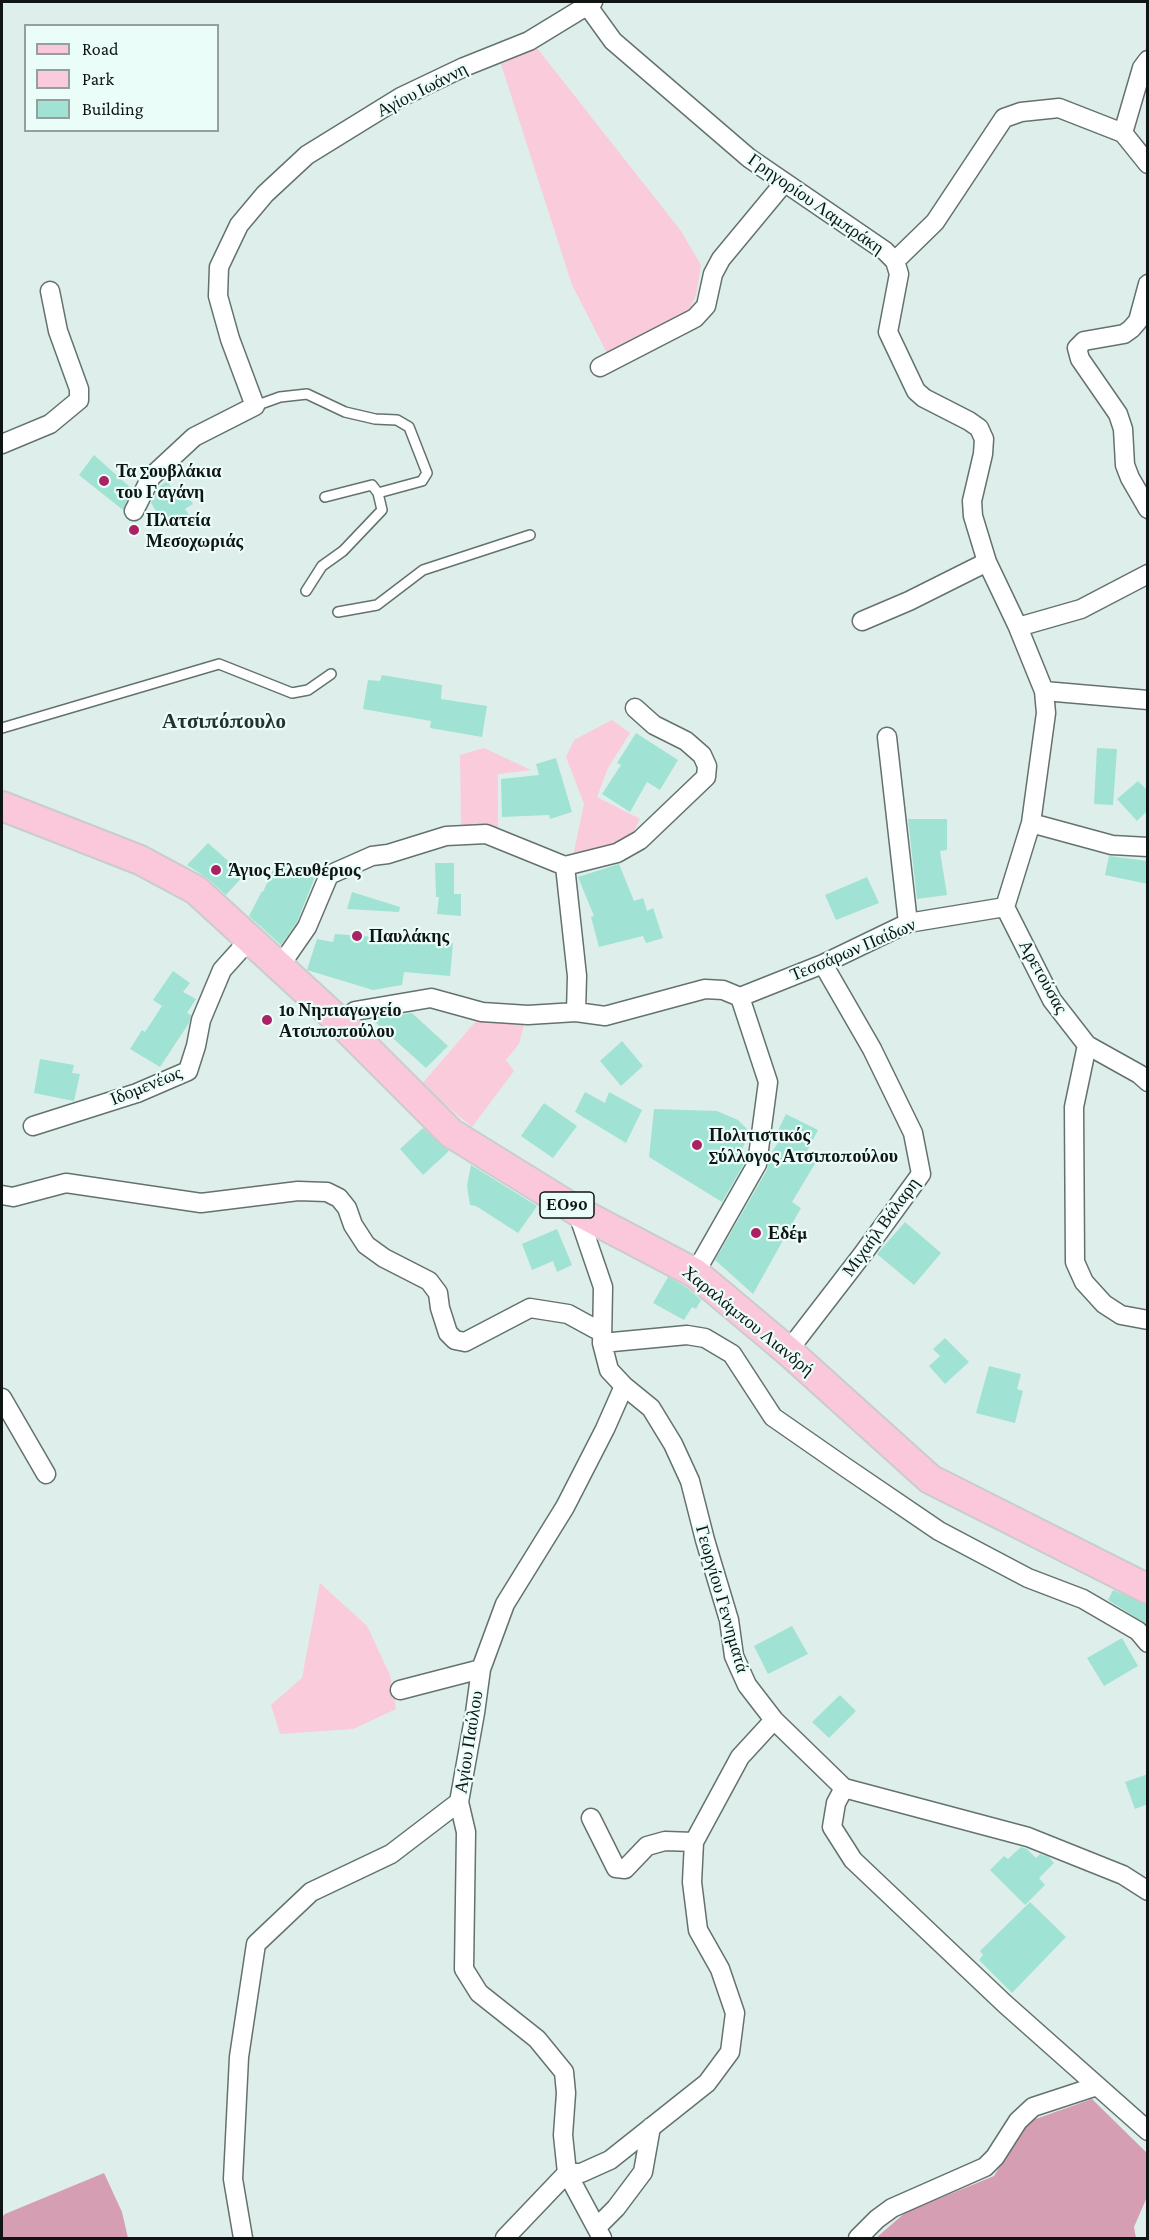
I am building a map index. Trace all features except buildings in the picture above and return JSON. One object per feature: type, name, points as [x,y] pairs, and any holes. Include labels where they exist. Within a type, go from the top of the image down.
[{"type":"main road","name":"Χαραλάμπου Λιανδρή","points":[[2,806],[140,860],[196,890],[341,1023],[451,1133],[577,1211],[694,1273],[788,1351],[930,1479],[1148,1589]]},
{"type":"street","name":"Γρηγορίου Λαμπράκη","points":[[590,3],[613,41],[749,158],[885,251],[895,261],[898,274],[888,332],[916,391],[924,398],[969,420],[979,428],[984,440],[972,501],[973,516],[987,562],[1018,627],[1044,691],[1046,713],[1031,823],[1005,907]]},
{"type":"street","name":"Αγίου Ιωάννη","points":[[255,406],[230,339],[218,296],[219,267],[239,225],[265,194],[308,155],[401,97],[464,67],[529,41],[590,3]]},
{"type":"street","points":[[1124,133],[1142,68],[1148,60]]},
{"type":"street","points":[[895,261],[935,222],[1004,118],[1021,112],[1059,108],[1124,133],[1148,164]]},
{"type":"street","points":[[600,367],[695,318],[706,306],[713,273],[721,259],[784,183]]},
{"type":"street","points":[[1148,284],[1138,321],[1131,329],[1124,334],[1084,341],[1077,348],[1080,359],[1118,414],[1123,429],[1125,465],[1148,509]]},
{"type":"street","points":[[2,444],[50,424],[79,400],[79,389],[58,331],[50,291]]},
{"type":"street","points":[[134,512],[152,477],[195,437],[255,406]]},
{"type":"street","points":[[862,621],[909,601],[987,562]]},
{"type":"street","points":[[1018,627],[1081,609],[1148,574]]},
{"type":"street","points":[[1044,691],[1148,700]]},
{"type":"street","points":[[280,966],[307,927],[329,875],[372,856],[388,854],[446,836],[486,834],[565,866],[617,853],[640,840],[706,777],[707,766],[702,755],[686,741],[654,725],[635,708]]},
{"type":"street","points":[[887,737],[908,923]]},
{"type":"street","points":[[1031,823],[1112,845],[1148,847]]},
{"type":"street","points":[[565,866],[577,976],[576,1012]]},
{"type":"street","name":"Τεσσάρων Παίδων","points":[[740,997],[823,964],[908,923],[1005,907]]},
{"type":"street","name":"Αρετούσας","points":[[1005,907],[1052,1000],[1087,1045],[1139,1074],[1148,1082]]},
{"type":"street","name":"Ιδομενέως","points":[[33,1126],[137,1093],[188,1071],[201,1020],[222,970],[249,940]]},
{"type":"street","name":"Μιχαήλ Βάλαρη","points":[[788,1351],[921,1174],[913,1133],[872,1049],[823,964]]},
{"type":"street","points":[[341,1023],[355,1011],[431,998],[483,1012],[528,1015],[576,1012],[604,1016],[705,989],[723,990],[740,997],[768,1082],[757,1164],[694,1273]]},
{"type":"street","points":[[1087,1045],[1074,1107],[1075,1262],[1084,1282],[1104,1304],[1121,1315],[1148,1320]]},
{"type":"street","points":[[2,1195],[13,1197],[66,1183],[201,1203],[298,1191],[327,1192],[339,1198],[347,1208],[366,1245],[384,1258],[429,1281],[438,1293],[448,1333],[455,1340],[465,1342],[530,1308],[568,1314],[601,1337],[687,1335],[705,1338],[732,1354],[773,1417],[836,1461],[939,1531],[1028,1578],[1083,1599],[1138,1631],[1148,1643]]},
{"type":"street","name":"Γεωργίου Γεννηματά","points":[[577,1211],[603,1287],[601,1337],[609,1370],[624,1386],[651,1408],[673,1444],[690,1481],[729,1620],[734,1656],[747,1685],[774,1720],[844,1788],[1028,1837],[1123,1875],[1148,1891]]},
{"type":"street","name":"Αγίου Παύλου","points":[[243,2238],[233,2168],[239,2057],[256,1944],[311,1892],[391,1854],[459,1802],[481,1669],[505,1604],[565,1507],[624,1386]]},
{"type":"street","points":[[2,1398],[46,1474]]},
{"type":"street","points":[[400,1690],[481,1669]]},
{"type":"street","points":[[505,2238],[567,2173],[580,2173],[610,2160],[707,2083],[730,2052],[735,2013],[720,1969],[699,1930],[692,1882],[694,1842],[740,1757],[774,1720]]},
{"type":"street","points":[[844,1788],[836,1803],[832,1827],[853,1860],[1005,2004],[1148,2131]]},
{"type":"street","points":[[459,1802],[466,1832],[464,1969],[479,1993],[537,2039],[564,2072],[566,2093],[563,2135],[567,2173],[599,2233],[643,2172],[651,2127]]},
{"type":"street","points":[[591,1818],[616,1868],[625,1869],[647,1846],[665,1841],[694,1842]]},
{"type":"street","points":[[858,2238],[892,2208],[985,2167],[995,2157],[1018,2121],[1033,2107],[1097,2086]]},
{"type":"lane","points":[[255,406],[280,397],[307,394],[345,412],[375,419],[397,420],[409,427],[427,473],[422,481],[378,493]]},
{"type":"lane","points":[[306,591],[322,566],[343,550],[382,510],[378,493],[372,485],[325,497]]},
{"type":"lane","points":[[338,612],[377,605],[423,570],[530,536]]},
{"type":"lane","points":[[2,728],[219,663],[292,693],[308,690],[332,674]]},
{"type":"green space","points":[[537,48],[681,231],[701,265],[696,295],[688,313],[607,353],[572,285],[501,64]]},
{"type":"green space","points":[[612,720],[630,733],[608,768],[597,797],[640,819],[632,835],[608,848],[573,856],[584,804],[566,757],[574,740]]},
{"type":"green space","points":[[484,748],[531,770],[498,774],[498,830],[461,827],[460,755]]},
{"type":"green space","points":[[477,1020],[525,1021],[519,1044],[506,1060],[514,1071],[472,1127],[421,1085]]},
{"type":"green space","points":[[320,1583],[367,1626],[390,1675],[396,1709],[353,1729],[280,1734],[271,1705],[302,1678]]},
{"type":"shaded area","points":[[1092,2099],[1147,2153],[1147,2197],[1134,2227],[1136,2238],[876,2238],[906,2212],[994,2176],[1027,2122]]},
{"type":"shaded area","points":[[104,2173],[122,2212],[128,2238],[2,2238],[2,2217],[5,2214]]},
{"type":"place","name":"Τα Σουβλάκια του Γαγάνη","points":[[104,481]]},
{"type":"place","name":"Πλατεία Μεσοχωριάς","points":[[134,530]]},
{"type":"place","name":"Άγιος Ελευθέριος","points":[[216,870]]},
{"type":"place","name":"Παυλάκης","points":[[357,936]]},
{"type":"place","name":"1ο Νηπιαγωγείο Ατσιποπούλου","points":[[267,1020]]},
{"type":"place","name":"Πολιτιστικός Σύλλογος Ατσιποπούλου","points":[[697,1145]]},
{"type":"place","name":"Εδέμ","points":[[756,1233]]},
{"type":"district","name":"Ατσιπόπουλο","points":[[224,722]]}]
